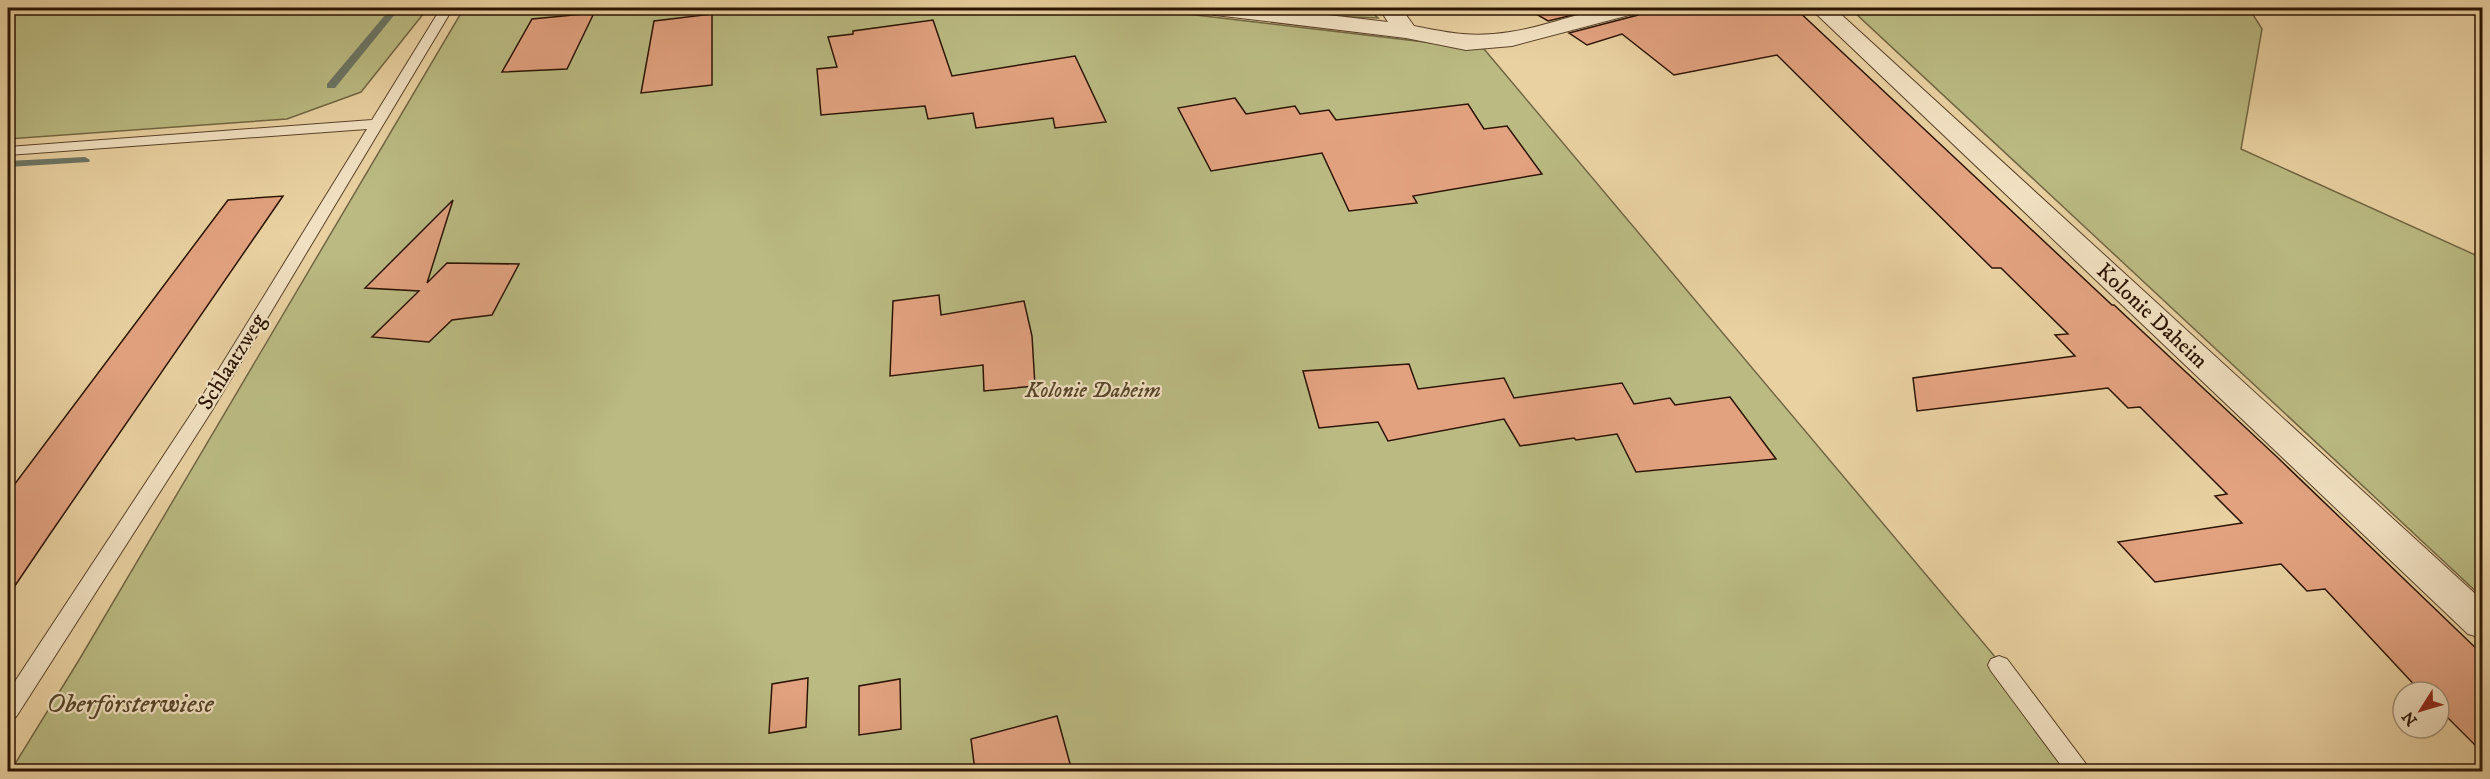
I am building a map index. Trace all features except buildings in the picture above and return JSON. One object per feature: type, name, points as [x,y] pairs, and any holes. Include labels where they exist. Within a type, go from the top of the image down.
[{"type":"street","points":[[1215,8],[1406,31],[1466,43],[1512,39],[1629,8]]},
{"type":"street","points":[[1390,8],[1406,31]]},
{"type":"street","name":"Kolonie Daheim","points":[[1821,8],[2482,623]]},
{"type":"lane","name":"Schlaatzweg","points":[[8,710],[202,412],[447,8]]},
{"type":"lane","points":[[2468,8],[2482,15]]},
{"type":"lane","points":[[8,151],[377,124]]},
{"type":"lane","points":[[1999,665],[2080,771]]},
{"type":"green space","points":[[8,8],[428,8],[361,92],[287,119],[8,139]]},
{"type":"green space","name":"Kolonie Daheim","points":[[464,8],[1136,8],[1484,49],[2091,771],[10,772],[79,660]]},
{"type":"green space","points":[[1252,8],[1367,8],[1378,18],[1326,16]]},
{"type":"green space","points":[[1852,8],[2249,8],[2262,29],[2241,149],[2482,258],[2482,597],[1853,11]]},
{"type":"waterway","points":[[331,86],[395,8]]},
{"type":"waterway","points":[[8,164],[85,160]]},
{"type":"park label","name":"Oberförsterwiese","points":[[130,704]]}]
